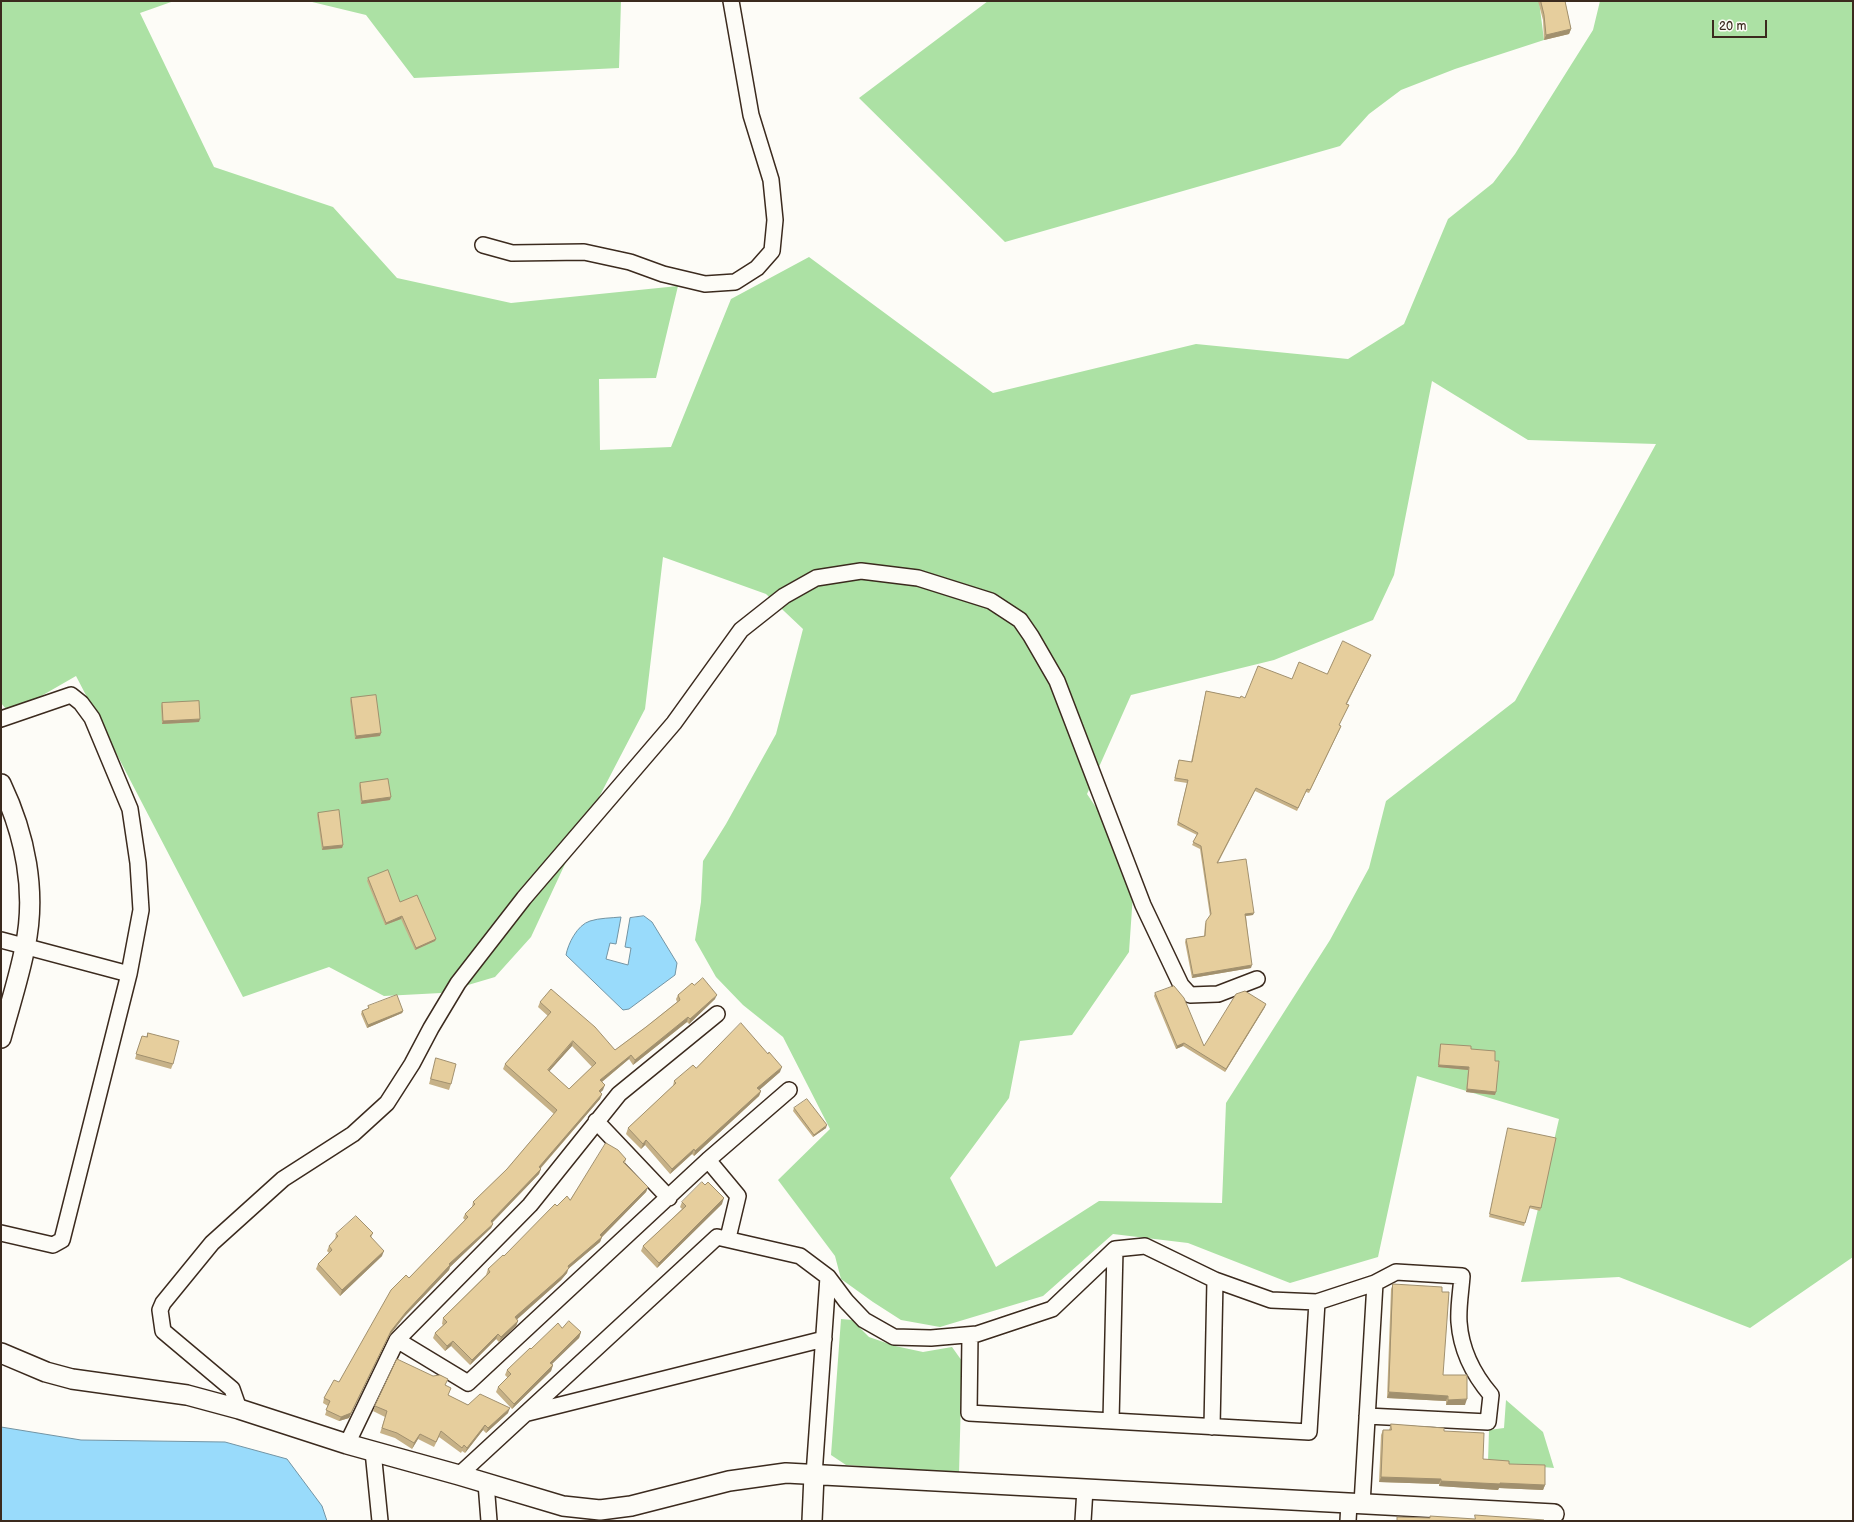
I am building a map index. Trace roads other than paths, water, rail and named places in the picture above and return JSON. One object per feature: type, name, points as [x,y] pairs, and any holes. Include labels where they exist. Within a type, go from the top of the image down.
[{"type":"street","points":[[483,246],[512,253],[584,252],[630,262],[664,274],[704,284],[735,282],[756,268],[772,251],[775,220],[771,180],[751,115],[731,1]]},
{"type":"street","points":[[239,1409],[232,1389],[163,1331],[160,1310],[163,1303],[212,1243],[283,1179],[353,1134],[387,1104],[412,1064],[431,1028],[458,983],[524,898],[674,723],[741,630],[784,596],[816,578],[861,571],[918,578],[990,601],[1020,620],[1032,636],[1057,682],[1143,905],[1181,985],[1190,996],[1218,994],[1257,979]]},
{"type":"street","points":[[1,719],[71,695],[82,703],[92,718],[130,809],[138,863],[141,910],[129,974],[62,1240],[53,1245],[1,1232]]},
{"type":"street","points":[[1,784],[22,838],[29,876],[29,910],[25,946],[1,1038]]},
{"type":"street","points":[[1,940],[129,974]]},
{"type":"street","points":[[347,1444],[397,1340],[530,1205],[619,1094],[717,1014]]},
{"type":"street","points":[[397,1340],[468,1383],[669,1198],[708,1160],[789,1090]]},
{"type":"street","points":[[596,1121],[669,1198]]},
{"type":"street","points":[[708,1160],[738,1196],[728,1238]]},
{"type":"street","points":[[459,1475],[717,1236],[800,1256],[828,1277],[864,1320],[894,1337],[931,1338],[977,1334],[1052,1309],[1115,1249],[1145,1246],[1216,1280],[1271,1300],[1318,1302],[1375,1283],[1396,1272],[1462,1276],[1459,1322],[1465,1355],[1483,1386],[1491,1395],[1488,1422],[1368,1416]]},
{"type":"street","points":[[1111,1421],[1115,1249]]},
{"type":"street","points":[[812,1521],[828,1277]]},
{"type":"street","points":[[1212,1427],[1216,1280]]},
{"type":"street","points":[[1353,1509],[1368,1416],[1375,1283]]},
{"type":"street","points":[[970,1335],[969,1413],[1309,1432],[1318,1302]]},
{"type":"street","points":[[525,1413],[824,1339]]},
{"type":"street","points":[[1,1353],[46,1372],[72,1379],[187,1396],[239,1409],[347,1444],[601,1516],[631,1506],[729,1481],[754,1476],[786,1473],[1085,1489],[1353,1509],[1469,1515],[1555,1517]]},
{"type":"street","points":[[373,1451],[380,1521]]},
{"type":"street","points":[[486,1483],[488,1521]]},
{"type":"street","points":[[1083,1521],[1085,1489]]},
{"type":"water","points":[[644,916],[652,922],[677,963],[675,975],[629,1009],[623,1010],[566,955],[574,935],[585,923],[597,919],[621,917],[616,944],[610,943],[606,959],[628,965],[631,948],[625,947],[630,918]]},
{"type":"water","points":[[1,1427],[81,1440],[225,1442],[287,1459],[322,1506],[327,1521],[1,1521]]}]
